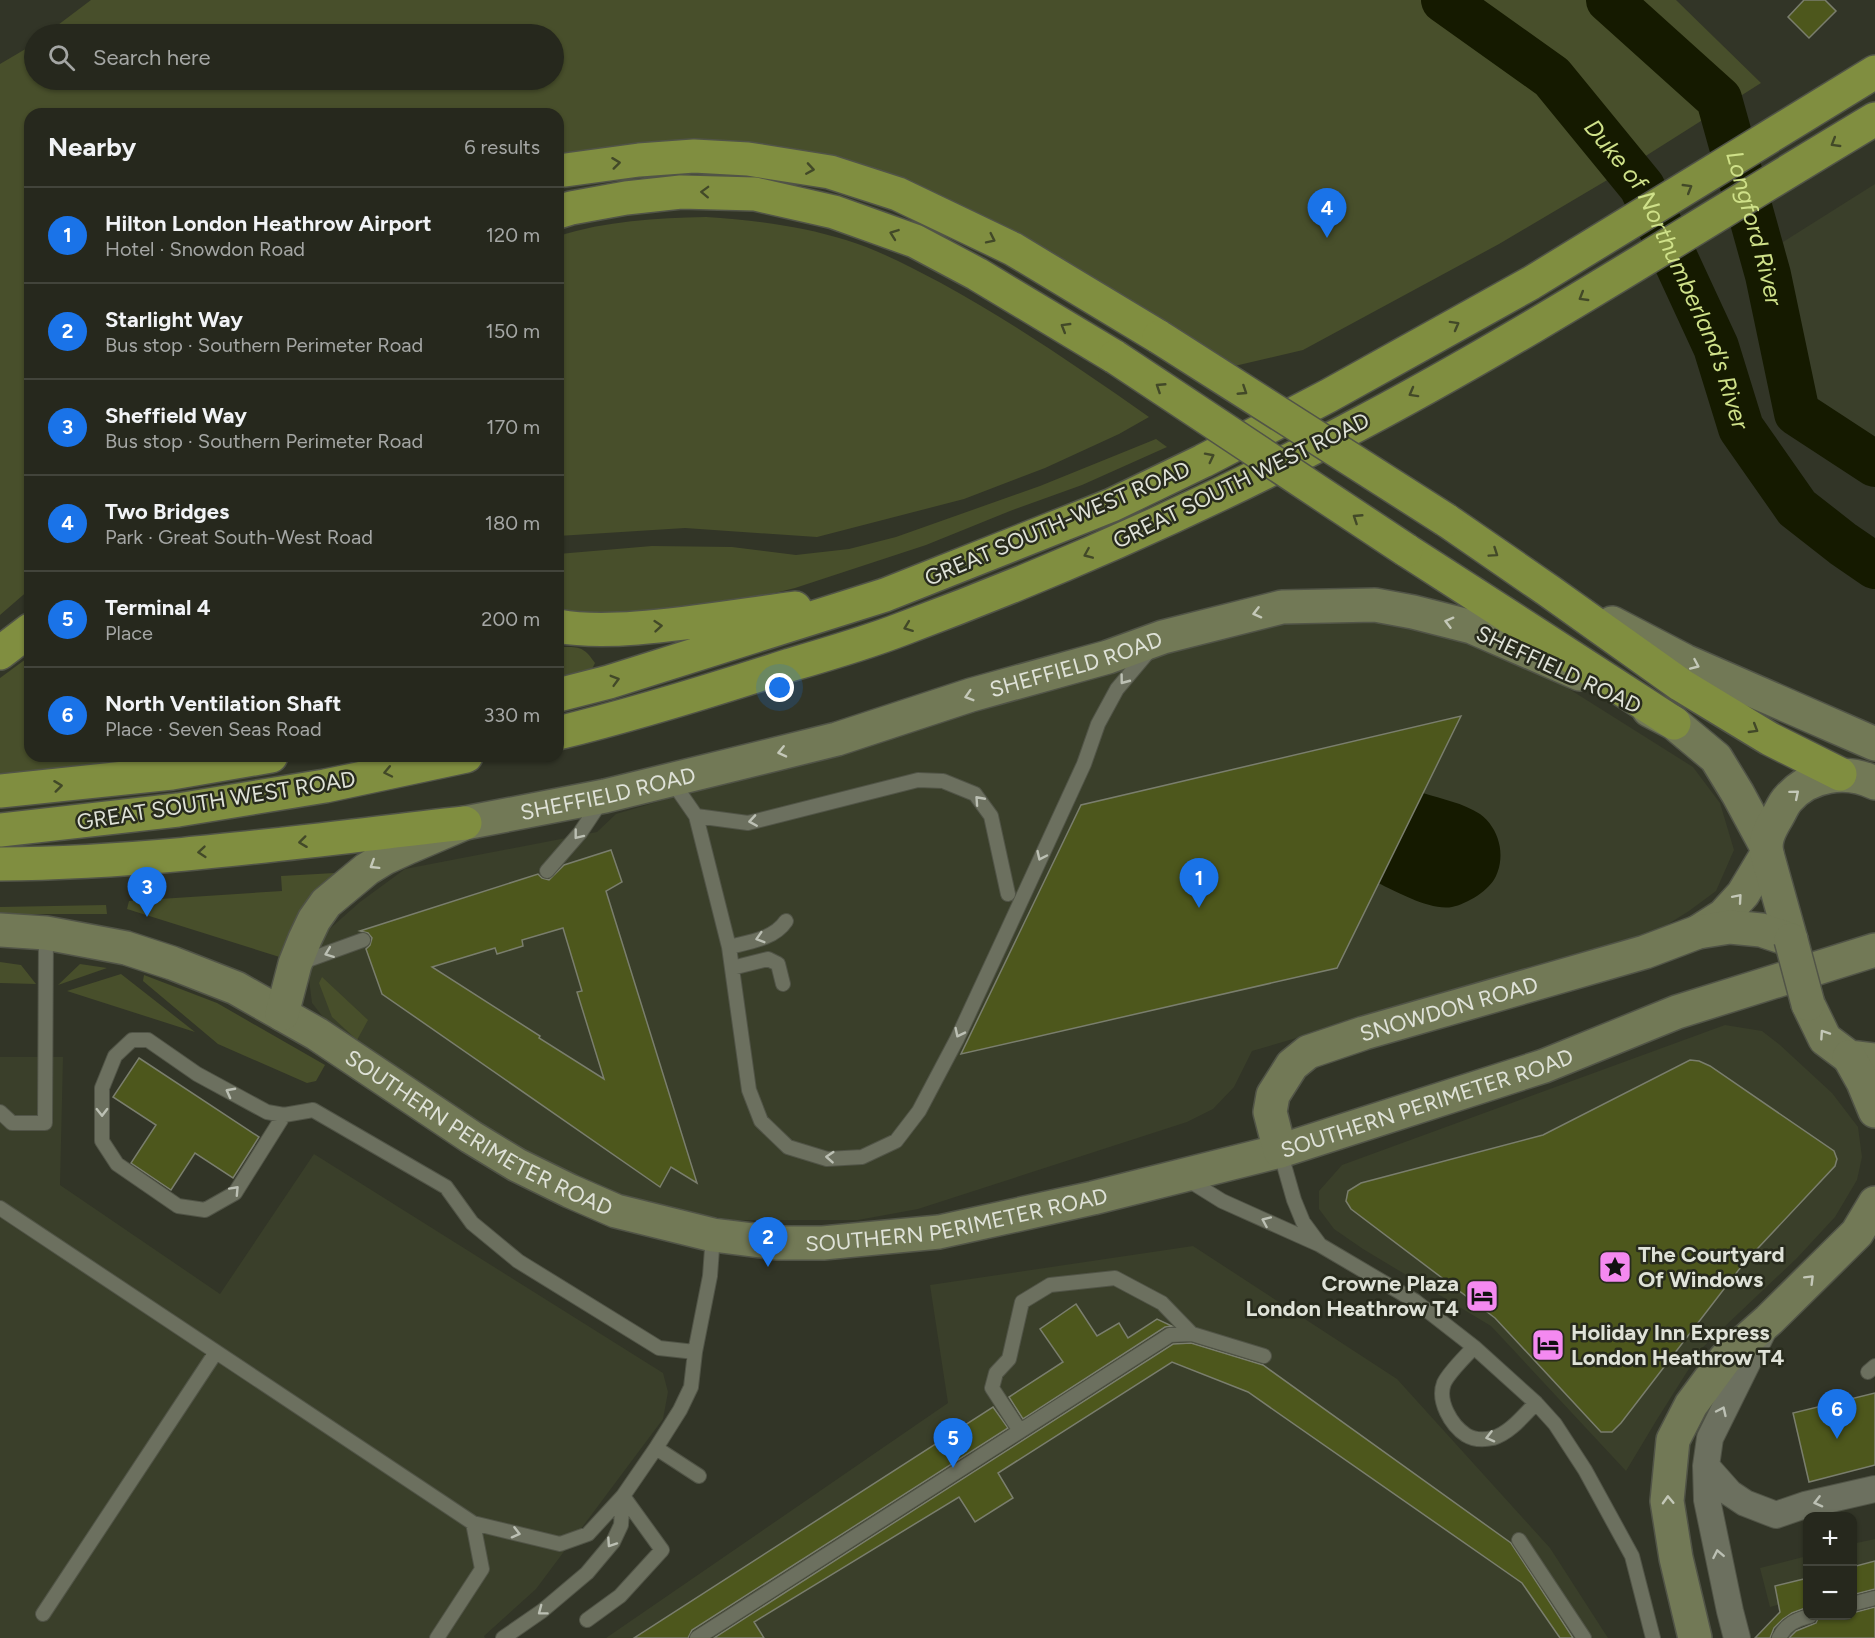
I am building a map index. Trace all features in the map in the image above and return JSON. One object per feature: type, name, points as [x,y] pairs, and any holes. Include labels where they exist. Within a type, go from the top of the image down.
[{"type":"highway","name":"GREAT SOUTH-WEST ROAD","points":[[564,692],[620,678],[885,594],[1112,504],[1203,461],[1328,396],[1531,283],[1875,72]]},
{"type":"highway","name":"GREAT SOUTH WEST ROAD","points":[[564,731],[628,715],[899,631],[1033,578],[1225,493],[1347,431],[1528,329],[1875,119]]},
{"type":"highway","points":[[564,170],[639,160],[694,156],[748,159],[830,172],[898,194],[1013,249],[1159,337],[1446,520],[1681,685],[1770,739],[1840,774]]},
{"type":"highway","points":[[564,210],[626,198],[681,192],[755,194],[834,212],[915,241],[977,274],[1115,357],[1406,550],[1674,723]]},
{"type":"highway","points":[[564,627],[615,629],[665,626],[885,594]]},
{"type":"highway","points":[[0,653],[24,635]]},
{"type":"highway","points":[[0,791],[172,772],[234,762]]},
{"type":"highway","name":"GREAT SOUTH WEST ROAD","points":[[0,830],[178,810],[325,786],[438,762]]},
{"type":"highway","points":[[0,864],[128,858],[260,848],[465,823]]},
{"type":"street","points":[[1549,591],[1685,661],[1875,744]]},
{"type":"street","name":"SHEFFIELD ROAD","points":[[282,1014],[295,964],[314,920],[326,903],[385,858],[465,823],[605,796],[837,739],[971,695],[1108,657],[1163,637],[1282,607],[1375,605],[1472,627],[1570,669],[1674,723],[1716,758],[1738,794],[1766,849],[1808,1004],[1825,1039],[1862,1058]]},
{"type":"street","points":[[1840,774],[1875,783]]},
{"type":"street","name":"SNOWDON ROAD","points":[[1698,932],[1722,916],[1743,894],[1766,849],[1770,829],[1788,798],[1810,782],[1840,774]]},
{"type":"street","name":"SNOWDON ROAD","points":[[1280,1151],[1270,1112],[1273,1095],[1292,1065],[1308,1052],[1364,1033],[1645,952],[1698,932],[1730,927],[1761,930],[1791,940]]},
{"type":"street","name":"SOUTHERN PERIMETER ROAD","points":[[0,930],[46,933],[126,948],[236,988],[317,1034],[517,1165],[616,1211],[713,1235],[776,1242],[823,1243],[939,1232],[1051,1208],[1280,1151],[1544,1066],[1677,1012],[1875,950]]},
{"type":"street","points":[[1862,1058],[1863,1082],[1875,1111]]},
{"type":"street","points":[[1695,1638],[1676,1558],[1667,1501],[1673,1440],[1691,1406],[1725,1359],[1866,1231],[1875,1203]]},
{"type":"street","points":[[1737,1638],[1707,1500],[1706,1466],[1710,1438],[1769,1320]]},
{"type":"street","points":[[1706,1466],[1730,1493],[1745,1503],[1776,1515],[1805,1505],[1875,1489]]},
{"type":"lane","points":[[667,782],[678,790],[696,816],[729,947],[749,1090],[761,1121],[788,1147],[827,1159],[862,1157],[896,1141],[919,1111],[957,1039],[1084,764],[1098,724],[1127,675],[1163,637]]},
{"type":"lane","points":[[696,816],[748,824],[918,780],[942,780],[975,794],[991,816],[1008,894]]},
{"type":"lane","points":[[548,871],[580,833],[605,796]]},
{"type":"lane","points":[[729,947],[773,934],[781,929],[786,921]]},
{"type":"lane","points":[[0,1112],[12,1123],[45,1123],[46,933]]},
{"type":"lane","points":[[295,964],[363,940]]},
{"type":"lane","points":[[732,968],[768,959],[778,964],[783,984]]},
{"type":"lane","points":[[284,1114],[235,1193],[205,1210],[178,1206],[117,1164],[102,1141],[102,1088],[116,1056],[132,1040],[148,1040],[196,1074],[267,1112],[284,1114],[313,1110],[446,1187],[472,1223],[518,1261],[659,1347],[695,1352]]},
{"type":"lane","points":[[1280,1151],[1303,1222],[1320,1245]]},
{"type":"lane","points":[[1183,1176],[1222,1202],[1320,1245],[1416,1301],[1474,1347],[1536,1403],[1555,1424],[1586,1470],[1632,1556],[1653,1638]]},
{"type":"lane","points":[[0,1209],[473,1523],[560,1544],[588,1534],[622,1496],[680,1410],[691,1387],[695,1352],[710,1276],[713,1235]]},
{"type":"lane","points":[[1020,1431],[992,1388],[996,1374],[1009,1359],[1022,1302],[1050,1285],[1115,1278],[1162,1303],[1192,1334]]},
{"type":"lane","points":[[697,1638],[1170,1335],[1192,1334],[1264,1356]]},
{"type":"lane","points":[[1474,1347],[1444,1382],[1442,1394],[1444,1408],[1467,1436],[1481,1440],[1508,1431],[1536,1403]]},
{"type":"lane","points":[[43,1614],[216,1352]]},
{"type":"lane","points":[[656,1448],[699,1476]]},
{"type":"lane","points":[[587,1620],[620,1596],[662,1550],[622,1496]]},
{"type":"lane","points":[[503,1638],[542,1611],[579,1581],[593,1566],[613,1542],[621,1525],[622,1496]]},
{"type":"lane","points":[[436,1638],[483,1569],[473,1523]]},
{"type":"lane","points":[[1519,1540],[1584,1638]]},
{"type":"lane","points":[[1857,1603],[1875,1598]]},
{"type":"lane","points":[[1779,1638],[1784,1628],[1796,1619],[1803,1618]]},
{"type":"shaded area","points":[[91,0],[1676,0],[1761,83],[1614,176],[1499,244],[1303,350],[1226,368],[846,168],[564,165],[564,108],[24,108],[24,594],[0,615],[0,64],[24,50],[24,90],[564,90],[564,24],[59,24]]},
{"type":"shaded area","points":[[1875,184],[1875,443],[1812,404],[1783,242]]},
{"type":"shaded area","points":[[706,217],[759,222],[794,227],[858,244],[906,265],[995,314],[1073,364],[1149,417],[1119,434],[1045,468],[964,499],[817,537],[685,528],[564,536],[564,234],[631,221]]},
{"type":"shaded area","points":[[1156,439],[1167,447],[1082,485],[926,545],[795,588],[670,619],[564,619],[564,553],[652,546],[732,547],[796,555],[849,549],[896,537],[1040,486]]},
{"type":"shaded area","points":[[1349,616],[1423,627],[1495,652],[1558,682],[1693,767],[1720,803],[1734,850],[1716,891],[1654,933],[1252,1051],[1234,1087],[1213,1109],[1187,1122],[918,1209],[858,1220],[734,1220],[680,1212],[605,1192],[530,1157],[330,1026],[312,1003],[308,971],[325,933],[360,902],[405,869],[597,832],[616,814],[1196,644],[1281,623]]},
{"type":"shaded area","points":[[564,647],[580,648],[587,653],[595,663],[591,671],[564,683]]},
{"type":"shaded area","points":[[24,660],[24,762],[166,762],[0,783],[0,678]]},
{"type":"shaded area","points":[[1423,793],[1460,804],[1480,814],[1492,827],[1499,842],[1499,868],[1493,881],[1471,900],[1452,907],[1424,904],[1378,883]]},
{"type":"shaded area","points":[[353,872],[286,959],[127,909],[129,901],[282,891],[281,876]]},
{"type":"shaded area","points":[[106,905],[107,914],[0,914],[0,907]]},
{"type":"shaded area","points":[[0,962],[21,965],[36,984],[0,983]]},
{"type":"shaded area","points":[[80,964],[107,968],[58,985]]},
{"type":"shaded area","points":[[121,974],[195,1032],[67,991]]},
{"type":"shaded area","points":[[144,975],[217,1003],[325,1065],[316,1081],[307,1083],[218,1044],[143,981]]},
{"type":"shaded area","points":[[322,977],[368,1020],[357,1040],[332,1017],[319,983]]},
{"type":"shaded area","points":[[1725,1025],[1762,1031],[1832,1093],[1858,1127],[1862,1157],[1857,1180],[1835,1217],[1797,1258],[1702,1348],[1626,1471],[1491,1326],[1334,1229],[1319,1209],[1319,1191],[1342,1165]]},
{"type":"shaded area","points":[[0,1057],[63,1057],[60,1185],[220,1294],[314,1154],[663,1373],[668,1392],[663,1419],[536,1589],[484,1636],[485,1638],[0,1638]]},
{"type":"shaded area","points":[[1193,1246],[1397,1379],[1550,1548],[1608,1638],[606,1638],[948,1403],[930,1285]]},
{"type":"shaded area","points":[[1875,1539],[1875,1580],[1857,1585],[1857,1566],[1857,1543]]},
{"type":"shaded area","points":[[1803,1557],[1803,1598],[1770,1607],[1760,1568]]},
{"type":"building","points":[[1804,0],[1825,0],[1836,11],[1809,38],[1788,17]]},
{"type":"building","points":[[1461,716],[1337,968],[961,1054],[1081,805]]},
{"type":"building","points":[[611,850],[622,882],[606,891],[697,1183],[671,1167],[660,1187],[382,994],[366,949],[372,938],[368,933],[360,931],[538,874],[549,880],[564,865]],"holes":[[[563,928],[582,991],[577,992],[604,1079],[432,967],[495,948],[497,954],[523,946],[522,940]]]},
{"type":"building","points":[[139,1058],[259,1137],[233,1178],[195,1153],[171,1190],[131,1163],[156,1125],[113,1097]]},
{"type":"building","points":[[1690,1060],[1710,1066],[1834,1151],[1837,1159],[1835,1166],[1744,1263],[1621,1423],[1612,1432],[1601,1432],[1495,1318],[1351,1209],[1346,1201],[1348,1191],[1361,1183],[1543,1135]]},
{"type":"building","points":[[1076,1304],[1097,1336],[1119,1323],[1128,1338],[1157,1319],[1172,1326],[1165,1327],[1023,1419],[1009,1397],[1063,1362],[1040,1329]]},
{"type":"building","points":[[1191,1343],[1263,1365],[1511,1543],[1573,1638],[1560,1638],[1522,1583],[1248,1392],[1172,1362],[998,1473],[1013,1498],[975,1522],[959,1497],[754,1622],[764,1638],[714,1638],[1173,1344]]},
{"type":"building","points":[[1875,1393],[1875,1465],[1809,1482],[1793,1413]]},
{"type":"building","points":[[993,1407],[1008,1428],[692,1630],[688,1638],[634,1638]]},
{"type":"building","points":[[1875,1561],[1875,1589],[1857,1594],[1857,1566]]},
{"type":"building","points":[[1803,1579],[1803,1609],[1783,1619],[1774,1628],[1770,1638],[1755,1638],[1780,1612],[1775,1586]]},
{"type":"building","points":[[1875,1607],[1875,1638],[1789,1638],[1796,1631],[1816,1623],[1817,1620],[1857,1620],[1857,1612]]},
{"type":"waterway","name":"Duke of Northumberland's River","points":[[1444,0],[1552,77],[1642,187],[1716,347],[1741,428],[1797,508],[1875,566]]},
{"type":"waterway","name":"Longford River","points":[[1609,0],[1719,99],[1768,275],[1797,413],[1875,464]]},
{"type":"place","name":"Two Bridges","points":[[1327,238]]},
{"type":"place","name":"Hilton London Heathrow Airport","points":[[1199,908]]},
{"type":"place","name":"Sheffield Way","points":[[147,917]]},
{"type":"place","name":"Starlight Way","points":[[768,1267]]},
{"type":"place","name":"The Courtyard Of Windows","points":[[1615,1267]]},
{"type":"place","name":"Crowne Plaza London Heathrow T4","points":[[1482,1296]]},
{"type":"place","name":"Holiday Inn Express London Heathrow T4","points":[[1548,1345]]},
{"type":"place","name":"North Ventilation Shaft","points":[[1837,1439]]},
{"type":"place","name":"Terminal 4","points":[[953,1468]]}]
